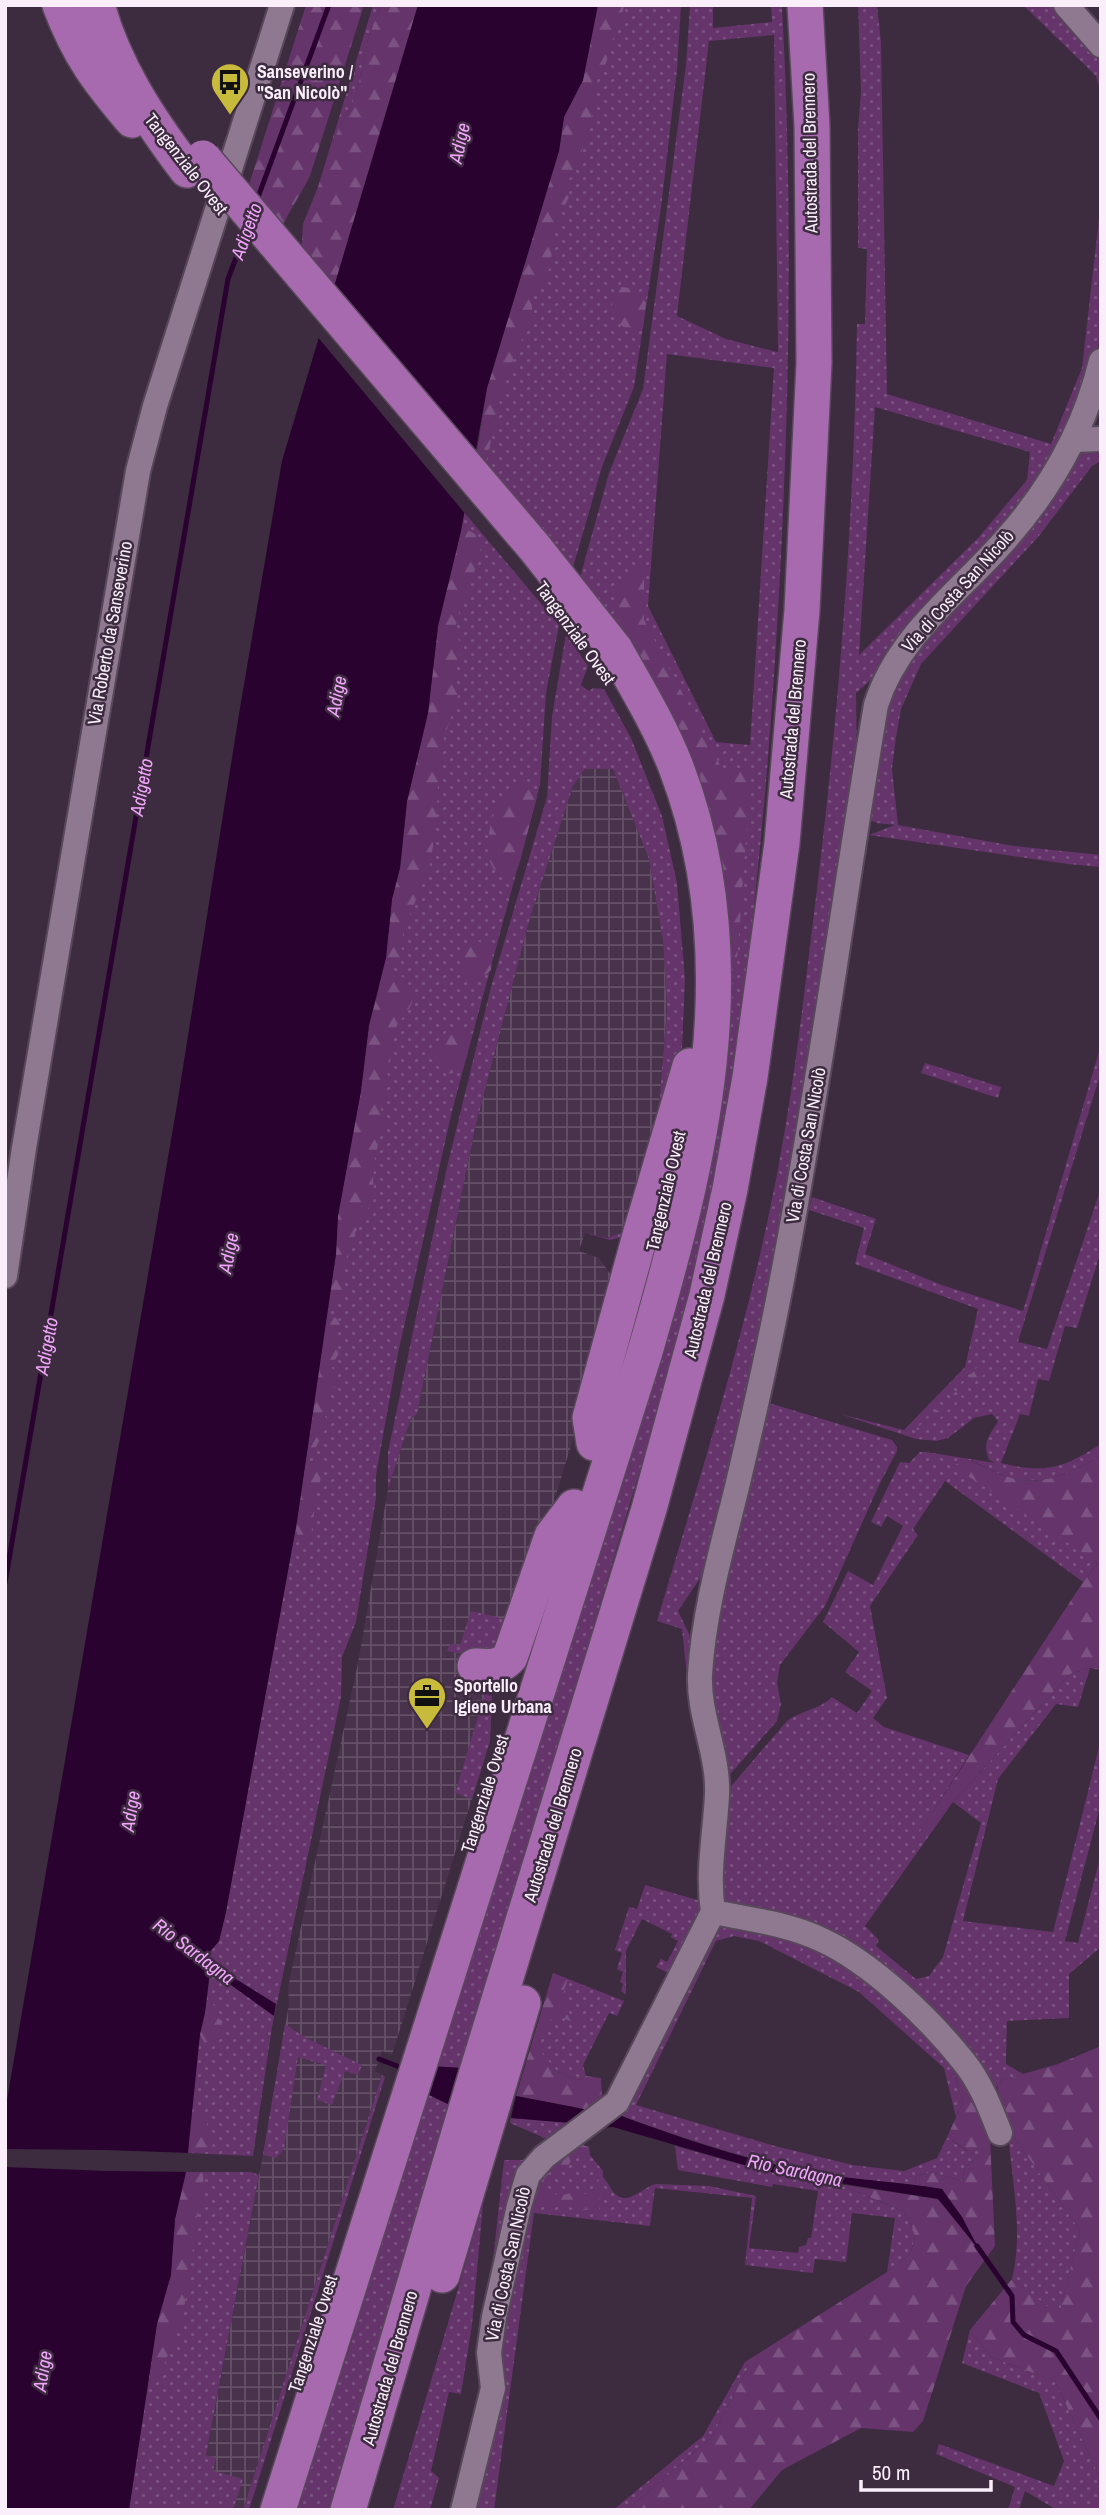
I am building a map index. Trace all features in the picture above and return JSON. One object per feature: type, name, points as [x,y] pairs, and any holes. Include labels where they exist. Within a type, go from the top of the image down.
[{"type":"highway","points":[[60,5],[88,66],[136,123],[186,158]]},
{"type":"highway","name":"Tangenziale Ovest","points":[[97,5],[126,77],[146,115],[535,548],[606,654],[652,714],[675,766],[699,843],[712,925],[714,990],[709,1075],[694,1167],[648,1343],[407,2072],[257,2510]]},
{"type":"highway","name":"Tangenziale Ovest","points":[[121,5],[152,83],[174,120],[186,158]]},
{"type":"highway","name":"Autostrada del Brennero","points":[[348,2510],[489,2076],[707,1294],[730,1189],[750,1077],[782,843],[802,610],[814,363],[812,126],[805,5]]},
{"type":"highway","name":"Autostrada del Brennero","points":[[489,2076],[697,1418],[725,1314],[771,1091],[800,867],[824,608],[835,362],[834,137],[827,5]]},
{"type":"highway","name":"Tangenziale Ovest","points":[[278,2510],[574,1507],[653,1250],[684,1115],[690,1066],[694,976],[690,901],[674,826],[649,751],[625,705],[606,654]]},
{"type":"highway","points":[[475,1666],[495,1667],[510,1657],[552,1536],[574,1507]]},
{"type":"highway","name":"Autostrada del Brennero","points":[[374,2510],[478,2113]]},
{"type":"street","name":"Via Roberto da Sanseverino","points":[[5,1276],[24,1148],[138,471],[155,407],[282,5]]},
{"type":"street","points":[[1066,5],[1101,45]]},
{"type":"street","name":"Via di Costa San Nicolò","points":[[463,2510],[493,2388],[489,2353],[492,2330],[528,2175],[544,2157],[617,2102],[713,1912],[710,1868],[717,1794],[715,1764],[701,1690],[704,1640],[764,1369],[799,1193],[876,705],[883,681],[903,648],[1007,539],[1043,492],[1074,440],[1101,361]]},
{"type":"street","points":[[1074,440],[1101,439]]},
{"type":"street","points":[[713,1912],[790,1929],[821,1939],[884,1979],[964,2062],[985,2096],[1000,2133]]},
{"type":"shaded area","points":[[585,769],[613,769],[649,859],[663,941],[667,1008],[658,1119],[623,1232],[607,1238],[585,1233],[579,1251],[599,1258],[613,1278],[586,1397],[510,1644],[477,1657],[469,1688],[492,1696],[490,1741],[392,2055],[382,2051],[375,2071],[382,2075],[243,2510],[193,2510],[206,2456],[263,2155],[289,2004],[288,1987],[358,1663],[388,1489],[411,1418],[417,1414],[475,1128],[530,918],[573,786]]},
{"type":"green space","points":[[306,5],[364,5],[310,176],[280,232],[247,191]]},
{"type":"green space","points":[[373,5],[381,5],[368,39],[356,96],[331,144]]},
{"type":"green space","points":[[381,5],[418,5],[333,293],[301,256],[303,224],[331,144],[356,96],[368,39]]},
{"type":"green space","points":[[598,5],[681,5],[677,70],[661,208],[634,387],[602,467],[572,571],[476,457],[583,80]]},
{"type":"green space","points":[[598,5],[624,5],[620,25],[612,40],[606,63],[594,85],[594,111],[577,167],[569,179],[569,197],[558,220],[551,246],[552,265],[537,287],[532,303],[532,317],[514,357],[500,400],[485,468],[476,457],[487,388],[559,151],[564,117],[583,80]]},
{"type":"green space","points":[[690,5],[713,5],[713,28],[772,22],[771,5],[782,5],[789,232],[785,459],[770,731],[746,973],[730,1093],[709,1207],[662,1395],[463,2068],[429,2066],[669,1309],[718,890],[579,581],[609,473],[643,389],[686,65]],"holes":[[[774,35],[778,352],[726,339],[677,316],[709,41]],[[667,354],[774,368],[750,745],[716,742],[648,606]]]},
{"type":"green space","points":[[858,5],[877,5],[881,42],[887,394],[1051,444],[1082,368],[1101,201],[1101,328],[1091,374],[1038,486],[888,652],[872,679],[856,693],[857,768],[791,1186],[711,1562],[678,1611],[689,1634],[699,1716],[686,1667],[682,1629],[657,1621],[723,1399],[752,1287],[777,1174],[798,1040],[824,833],[838,688],[853,470],[857,324],[865,324],[867,249],[858,248],[858,130],[861,91]],"holes":[[[875,407],[1030,452],[1027,480],[978,538],[859,655]]]},
{"type":"green space","points":[[1023,5],[1053,5],[1097,50],[1101,55],[1101,93],[1096,76]]},
{"type":"green space","points":[[618,287],[634,290],[646,303],[643,328],[631,330],[624,327],[614,316],[612,302]]},
{"type":"green space","points":[[1101,445],[1101,461],[1092,466],[1039,536],[921,664],[901,709],[892,769],[898,825],[1014,846],[1101,855],[1101,867],[869,835],[895,825],[868,819],[868,807],[893,679],[1075,454]]},
{"type":"green space","points":[[464,512],[559,625],[546,693],[540,785],[452,1111],[397,1358],[376,1475],[376,1498],[356,1622],[342,1657],[341,1697],[272,2027],[253,2156],[188,2153],[195,2063],[209,1983],[209,1952],[219,1941],[226,1912],[297,1521],[336,1254],[338,1216]]},
{"type":"green space","points":[[468,530],[478,536],[482,544],[473,576],[467,584],[468,597],[460,609],[456,625],[455,634],[462,645],[455,674],[458,696],[440,750],[444,774],[438,786],[430,864],[404,930],[401,945],[403,956],[398,967],[388,965],[386,958],[407,802],[428,713],[438,626],[461,531]]},
{"type":"green space","points":[[644,564],[644,620],[722,769],[751,772],[737,961],[733,961],[722,860],[711,810],[689,756],[619,623],[616,602],[618,588],[627,576]]},
{"type":"green space","points":[[566,634],[588,666],[581,685],[589,691],[593,688],[604,689],[631,738],[662,816],[677,883],[685,979],[682,1048],[652,1166],[627,1236],[610,1240],[585,1233],[607,1238],[623,1232],[658,1119],[667,1008],[663,941],[649,859],[613,769],[585,769],[573,786],[530,918],[475,1128],[417,1414],[411,1418],[388,1489],[388,1452],[447,1167],[491,987],[547,797],[552,716]]},
{"type":"green space","points":[[521,780],[531,782],[537,797],[519,865],[513,875],[505,877],[496,871],[490,862],[488,840],[499,803],[512,785]]},
{"type":"green space","points":[[476,941],[493,945],[491,970],[477,982],[465,977],[460,965],[466,947]]},
{"type":"green space","points":[[388,972],[405,980],[413,997],[392,1039],[387,1072],[389,1081],[380,1104],[384,1123],[375,1156],[375,1198],[351,1244],[344,1270],[343,1296],[333,1306],[329,1303],[338,1216],[361,1091],[369,1025],[383,973]]},
{"type":"green space","points":[[449,1028],[461,1029],[469,1039],[467,1057],[459,1070],[450,1074],[443,1070],[434,1054]]},
{"type":"green space","points":[[1101,1045],[1101,1072],[1018,1342],[1047,1349],[1101,1188],[1101,1251],[1077,1328],[1065,1326],[1049,1381],[1038,1379],[1029,1416],[1020,1414],[1001,1463],[1030,1468],[1054,1467],[1076,1459],[1101,1444],[1101,1455],[1070,1472],[1035,1480],[1006,1476],[967,1459],[1098,1563],[1083,1582],[945,1481],[913,1529],[918,1535],[870,1606],[887,1698],[873,1718],[884,1727],[969,1755],[918,1835],[953,1802],[1070,1674],[1090,1668],[1078,1707],[1056,1704],[998,1779],[963,1921],[1053,1932],[1101,1739],[1101,1803],[1065,1941],[1078,1943],[1101,1854],[1101,1947],[1069,1974],[1069,2018],[1007,2021],[1006,2064],[1023,2074],[1002,2080],[997,2087],[991,2086],[881,1969],[719,1901],[726,1792],[787,1721],[822,1705],[832,1697],[857,1713],[872,1691],[845,1672],[859,1652],[823,1622],[848,1571],[873,1585],[903,1526],[887,1516],[881,1527],[871,1522],[900,1462],[909,1463],[920,1452],[926,1452],[996,1463],[989,1460],[986,1448],[998,1421],[992,1414],[974,1418],[948,1438],[936,1441],[916,1439],[840,1414],[904,1430],[965,1367],[978,1309],[855,1264],[864,1228],[809,1210],[812,1197],[876,1219],[865,1254],[942,1285],[1023,1311]],"holes":[[[953,1802],[981,1823],[943,1957],[929,1976],[916,1979],[876,1946],[879,1940],[865,1926]]]},
{"type":"green space","points":[[925,1063],[1001,1087],[998,1098],[921,1073]]},
{"type":"green space","points":[[331,1316],[336,1318],[341,1326],[334,1345],[339,1353],[331,1367],[335,1372],[335,1387],[329,1392],[324,1415],[329,1422],[315,1449],[310,1449],[326,1319]]},
{"type":"green space","points":[[979,1365],[986,1367],[986,1373],[937,1421],[919,1434],[916,1429],[952,1396]]},
{"type":"green space","points":[[769,1403],[892,1440],[897,1451],[825,1606],[780,1665],[777,1683],[781,1704],[777,1721],[726,1779],[707,1699],[718,1604]]},
{"type":"green space","points":[[1101,1455],[1101,1658],[1090,1668],[1070,1674],[953,1802],[915,1839],[1098,1563],[953,1466],[966,1459],[1006,1476],[1035,1480],[1070,1472]]},
{"type":"green space","points":[[320,1460],[323,1470],[311,1536],[305,1539],[298,1536],[296,1530],[305,1466]]},
{"type":"green space","points":[[471,1611],[517,1622],[510,1644],[472,1656],[447,1651],[450,1644],[460,1645]]},
{"type":"green space","points":[[1101,1658],[1101,1670],[1090,1668]]},
{"type":"green space","points":[[485,1694],[492,1696],[490,1741],[472,1799],[455,1793]]},
{"type":"green space","points":[[645,1885],[701,1901],[700,1917],[672,1975],[656,1967],[661,1959],[667,1962],[678,1941],[671,1937],[672,1934],[642,1919],[626,1951],[626,1995],[621,1991],[623,1972],[617,1969],[622,1953],[615,1950],[629,1907],[637,1909]]},
{"type":"green space","points":[[732,1924],[828,1951],[855,1969],[949,2058],[963,2102],[956,2117],[944,2068],[859,1992],[759,1941],[734,1936],[716,1941],[636,2105],[775,2146],[853,2165],[904,2171],[937,2158],[947,2137],[967,2151],[985,2147],[978,2158],[965,2167],[962,2181],[931,2172],[916,2176],[915,2185],[813,2173],[713,2147],[616,2114],[720,1925]]},
{"type":"green space","points":[[553,1973],[624,2001],[617,2016],[609,2013],[583,2065],[586,2076],[578,2080],[558,2072],[530,2050]]},
{"type":"green space","points":[[553,1973],[568,1979],[564,1992],[569,2005],[566,2012],[582,2018],[583,2026],[553,2014],[536,2051],[541,2052],[558,2072],[578,2080],[586,2076],[601,2078],[602,2101],[589,2110],[516,2096]]},
{"type":"green space","points":[[211,2002],[222,2021],[222,2034],[207,2048],[200,2034]]},
{"type":"green space","points":[[285,2024],[306,2038],[362,2065],[358,2075],[345,2071],[332,2105],[317,2100],[326,2065],[298,2057],[284,2149],[276,2158],[263,2155]]},
{"type":"green space","points":[[1101,2046],[1101,2480],[1055,2381],[991,2357],[970,2330],[1012,2279],[1059,2315],[1080,2230],[1008,2129],[997,2087],[1002,2080],[1058,2064]]},
{"type":"green space","points":[[949,2058],[970,2090],[990,2138],[995,2246],[966,2286],[923,2421],[913,2432],[861,2428],[782,2470],[749,2510],[627,2510],[711,2438],[749,2366],[745,2362],[887,2272],[910,2254],[915,2238],[911,2223],[903,2211],[838,2184],[938,2199],[978,2247],[942,2189],[915,2185],[916,2176],[931,2172],[962,2181],[965,2167],[978,2158],[984,2148],[968,2151],[947,2137],[963,2102]]},
{"type":"green space","points":[[382,2075],[385,2077],[249,2510],[243,2510]]},
{"type":"green space","points":[[421,2091],[452,2106],[330,2510],[287,2510],[313,2441],[330,2407],[351,2343],[367,2259]]},
{"type":"green space","points":[[204,2113],[213,2146],[208,2152],[188,2153],[191,2121]]},
{"type":"green space","points":[[511,2118],[571,2123],[549,2140],[510,2123]]},
{"type":"green space","points":[[1008,2129],[1080,2230],[1059,2316],[1012,2279],[1017,2223]]},
{"type":"green space","points":[[578,2140],[603,2171],[603,2177],[614,2192],[623,2198],[656,2184],[709,2186],[756,2196],[749,2248],[798,2253],[799,2247],[806,2245],[808,2238],[811,2238],[818,2191],[773,2184],[772,2187],[678,2170],[675,2146],[765,2171],[838,2184],[903,2211],[911,2223],[915,2238],[910,2254],[887,2272],[895,2218],[852,2213],[846,2262],[815,2259],[813,2273],[745,2265],[752,2198],[655,2188],[650,2226],[534,2213],[494,2510],[469,2510],[495,2348],[531,2184]]},
{"type":"green space","points":[[583,2145],[589,2147],[590,2153],[587,2157],[574,2156],[565,2171],[550,2172],[539,2185],[546,2194],[554,2196],[559,2191],[562,2195],[577,2192],[590,2195],[597,2190],[600,2169],[603,2171],[599,2211],[526,2202],[542,2176],[557,2162]]},
{"type":"green space","points":[[504,2160],[531,2160],[485,2332]]},
{"type":"green space","points":[[186,2172],[251,2172],[259,2175],[206,2455],[216,2458],[213,2471],[243,2479],[233,2510],[129,2510],[157,2324]]},
{"type":"green space","points":[[186,2172],[203,2172],[204,2194],[199,2207],[183,2316],[162,2370],[149,2383],[157,2324],[171,2275],[175,2219]]},
{"type":"green space","points":[[483,2204],[472,2325],[461,2394],[449,2392],[431,2471],[439,2478],[430,2510],[393,2510]]},
{"type":"green space","points":[[970,2330],[991,2357],[1055,2381],[1101,2480],[1101,2510],[1057,2510],[1025,2491],[1019,2510],[1008,2510],[1015,2487],[936,2454],[939,2444],[1054,2486],[1064,2461],[1039,2393],[962,2363]]},
{"type":"green space","points":[[745,2362],[749,2366],[711,2438],[627,2510],[613,2510],[703,2436]]},
{"type":"water","name":"Adige","points":[[418,5],[598,5],[583,80],[564,117],[559,151],[487,388],[461,531],[438,626],[428,713],[407,801],[386,958],[369,1025],[361,1091],[338,1216],[336,1254],[297,1521],[226,1912],[219,1941],[209,1953],[210,1963],[276,2004],[274,2016],[210,1970],[200,2034],[186,2172],[175,2219],[171,2275],[157,2324],[129,2510],[5,2510],[5,2112],[178,1099],[282,461]]},
{"type":"water","points":[[429,2066],[463,2068],[452,2106],[421,2091]]},
{"type":"water","points":[[516,2096],[589,2110],[571,2123],[511,2118]]},
{"type":"water","points":[[616,2114],[714,2148],[790,2168],[942,2189],[962,2217],[980,2251],[938,2199],[765,2171],[613,2127],[595,2128]]},
{"type":"pier","points":[[330,290],[479,461],[467,516],[316,335]]},
{"type":"pier","points":[[5,2149],[191,2153],[189,2172],[106,2171],[5,2167]]},
{"type":"waterway","name":"Adigetto","points":[[257,200],[329,5]]},
{"type":"waterway","name":"Adigetto","points":[[5,1583],[228,279],[247,229]]},
{"type":"waterway","name":"Rio Sardagna","points":[[379,2059],[405,2069]]},
{"type":"waterway","name":"Rio Sardagna","points":[[977,2246],[1012,2296],[1013,2322],[1024,2335],[1056,2351],[1101,2419]]},
{"type":"place","name":"Sanseverino / \"San Nicolò\"","points":[[230,116]]},
{"type":"place","name":"Sportello Igiene Urbana","points":[[427,1730]]}]
